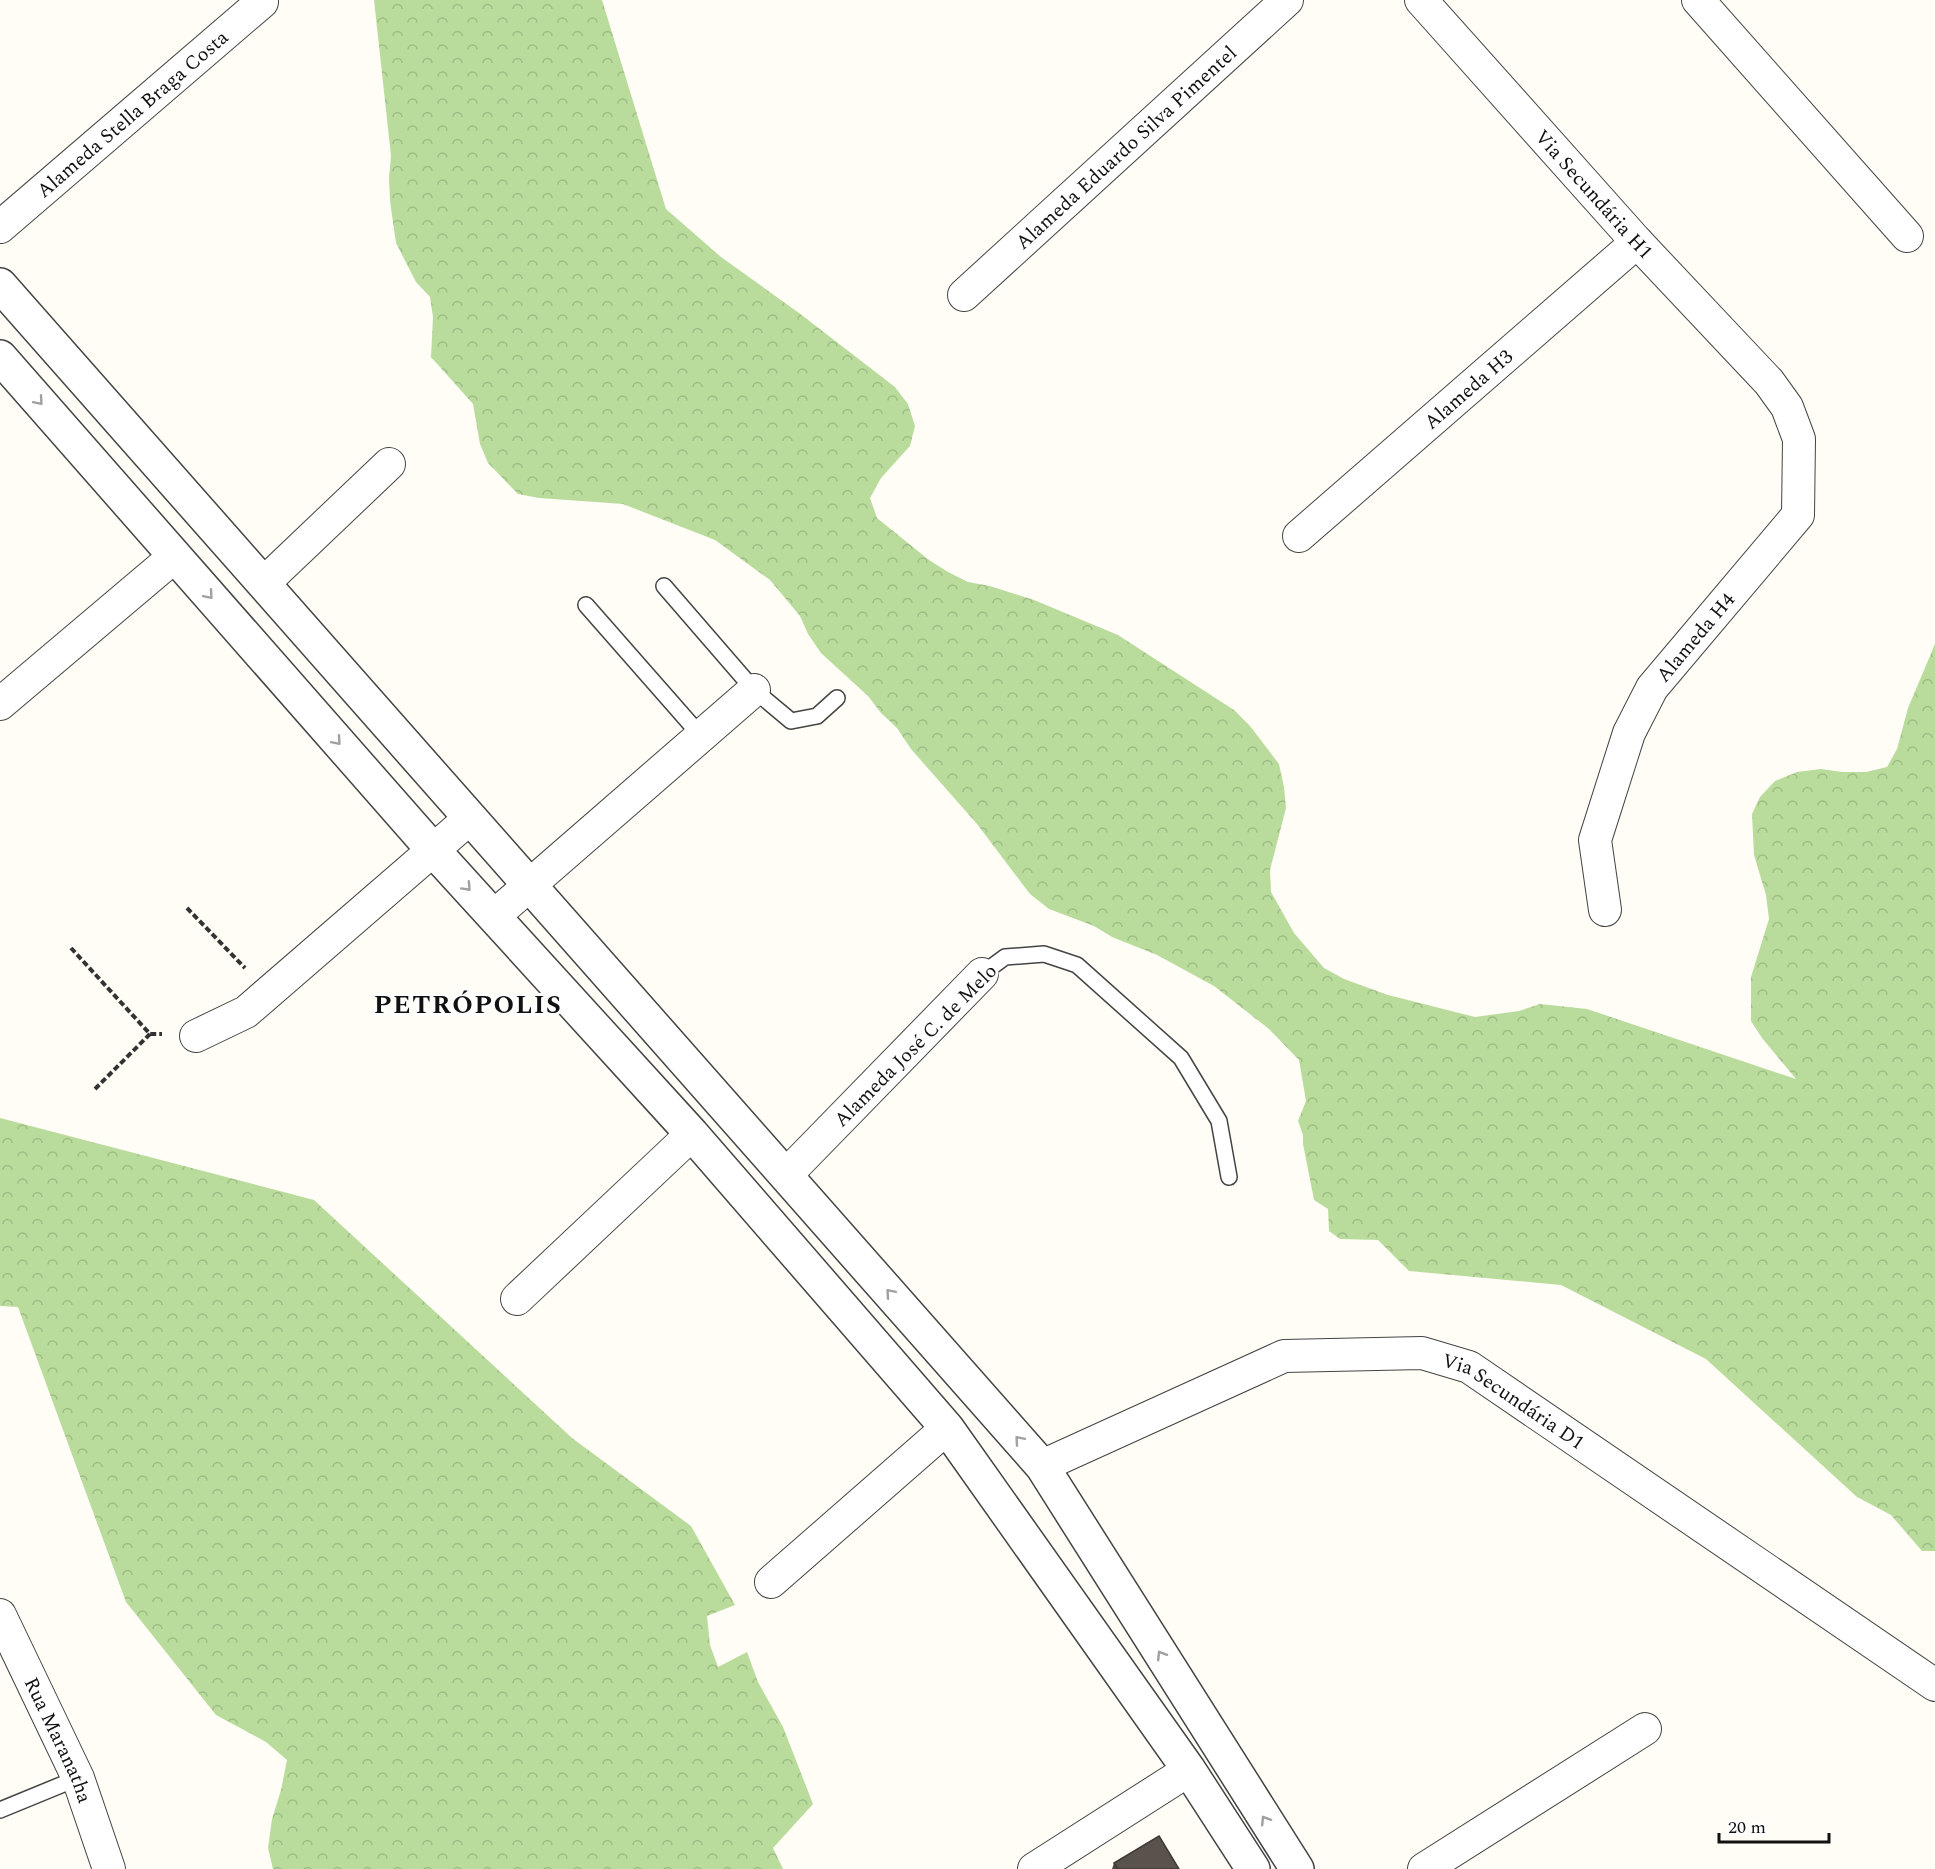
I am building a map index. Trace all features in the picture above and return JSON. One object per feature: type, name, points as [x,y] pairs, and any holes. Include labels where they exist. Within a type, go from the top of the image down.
[{"type":"street","name":"Alameda Eduardo Silva Pimentel","points":[[964,295],[1287,0]]},
{"type":"street","name":"Via Secundária H1","points":[[1421,0],[1637,242],[1769,382]]},
{"type":"street","points":[[1698,0],[1907,236]]},
{"type":"street","name":"Alameda Stella Braga Costa","points":[[0,226],[262,1]]},
{"type":"street","name":"Alameda H3","points":[[1299,536],[1637,242]]},
{"type":"street","points":[[0,285],[1042,1466],[1297,1869]]},
{"type":"street","points":[[0,357],[434,850],[692,1134],[947,1428],[1189,1770],[1253,1869]]},
{"type":"street","name":"Alameda H4","points":[[1605,910],[1595,840],[1629,733],[1652,688],[1798,515],[1799,439],[1787,407],[1769,382]]},
{"type":"street","points":[[264,583],[389,464]]},
{"type":"street","points":[[0,704],[175,556]]},
{"type":"street","points":[[494,916],[754,690]]},
{"type":"street","points":[[196,1036],[246,1012],[469,819]]},
{"type":"street","name":"Alameda José C. de Melo","points":[[786,1175],[982,974]]},
{"type":"street","points":[[517,1299],[692,1134]]},
{"type":"street","name":"Via Secundária D1","points":[[1042,1466],[1284,1356],[1422,1353],[1469,1367],[1935,1685]]},
{"type":"street","points":[[771,1582],[947,1428]]},
{"type":"street","name":"Rua Maranatha","points":[[2,1623],[78,1778],[109,1869]]},
{"type":"street","points":[[1438,1865],[1645,1729]]},
{"type":"street","points":[[1034,1869],[1189,1770]]},
{"type":"lane","points":[[664,586],[754,690],[791,721],[817,716],[837,698]]},
{"type":"lane","points":[[586,605],[701,736]]},
{"type":"lane","name":"Alameda José C. de Melo","points":[[982,974],[1005,957],[1044,954],[1077,965],[1181,1058],[1219,1121],[1229,1177]]},
{"type":"lane","points":[[0,1810],[78,1778]]},
{"type":"path","points":[[187,908],[269,992]]},
{"type":"path","points":[[71,948],[150,1034],[196,1036]]},
{"type":"path","points":[[94,1089],[150,1034]]},
{"type":"green space","points":[[374,0],[602,0],[666,209],[721,257],[799,313],[895,387],[908,404],[915,426],[910,446],[881,478],[870,498],[877,518],[929,560],[948,572],[968,582],[990,586],[1034,600],[1118,635],[1234,710],[1250,726],[1279,764],[1284,787],[1286,808],[1270,870],[1271,892],[1294,933],[1324,968],[1344,979],[1388,995],[1475,1017],[1519,1011],[1540,1004],[1587,1009],[1796,1079],[1751,1021],[1751,977],[1769,919],[1766,895],[1754,855],[1752,814],[1760,797],[1775,781],[1797,772],[1821,769],[1866,772],[1887,767],[1897,749],[1908,708],[1935,644],[1935,1551],[1922,1551],[1891,1515],[1857,1497],[1706,1359],[1561,1285],[1409,1271],[1378,1240],[1340,1239],[1329,1231],[1328,1209],[1314,1200],[1303,1135],[1298,1121],[1306,1101],[1299,1060],[1269,1029],[1214,986],[1157,955],[1112,937],[1094,926],[1049,909],[1030,894],[977,824],[911,749],[897,728],[868,696],[821,653],[808,634],[800,616],[770,580],[715,540],[623,504],[539,498],[518,494],[488,463],[480,444],[473,404],[431,357],[433,317],[430,297],[416,282],[396,243],[390,201],[391,156]]},
{"type":"green space","points":[[0,1118],[314,1200],[572,1438],[691,1526],[735,1605],[707,1616],[710,1645],[718,1667],[747,1652],[758,1682],[783,1727],[813,1804],[773,1848],[783,1869],[273,1869],[268,1848],[272,1819],[287,1760],[266,1742],[216,1715],[126,1602],[18,1307],[0,1306]]},
{"type":"building","points":[[1159,1836],[1179,1869],[1118,1869],[1114,1863]]},
{"type":"district","name":"PETRÓPOLIS","points":[[468,1004]]}]
